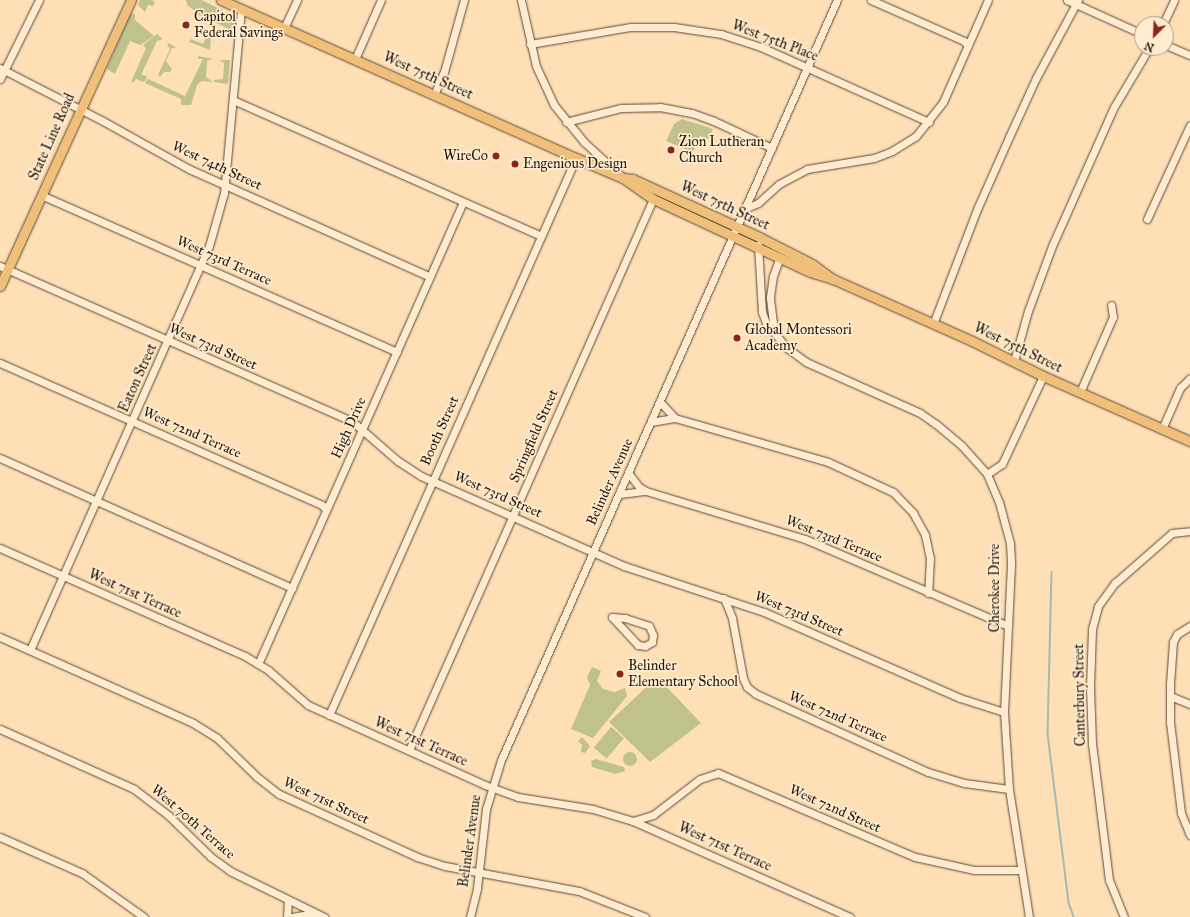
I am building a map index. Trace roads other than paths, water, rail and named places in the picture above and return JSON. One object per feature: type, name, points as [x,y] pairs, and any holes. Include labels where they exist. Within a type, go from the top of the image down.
[{"type":"main road","name":"State Line Road","points":[[0,286],[4,268],[41,195],[131,0]]},
{"type":"main road","name":"West 75th Street","points":[[221,0],[576,158],[623,178],[633,179],[736,231],[758,246],[810,272],[833,279],[1190,442]]},
{"type":"main road","name":"West 75th Street","points":[[623,178],[631,186],[653,199],[736,231],[812,264],[833,279]]},
{"type":"street","points":[[0,79],[2,69],[39,0]]},
{"type":"street","points":[[284,28],[297,0]]},
{"type":"street","points":[[355,59],[381,0]]},
{"type":"street","points":[[434,95],[444,72],[464,0]]},
{"type":"street","points":[[521,0],[530,44],[545,89],[566,122],[584,142],[623,178]]},
{"type":"street","name":"Belinder Avenue","points":[[470,917],[479,872],[484,817],[491,788],[593,552],[629,474],[837,0]]},
{"type":"street","points":[[871,0],[964,41],[968,46]]},
{"type":"street","points":[[746,208],[758,203],[779,184],[806,169],[829,163],[860,161],[892,151],[916,136],[944,102],[988,0]]},
{"type":"street","points":[[1067,0],[1077,2],[1134,30]]},
{"type":"street","points":[[1167,16],[1174,0]]},
{"type":"street","points":[[933,324],[978,207],[1009,137],[1036,78],[1077,2]]},
{"type":"street","name":"Eaton Street","points":[[30,650],[202,266],[216,224],[224,185],[241,10]]},
{"type":"street","name":"West 75th Place","points":[[530,44],[605,29],[674,27],[744,40],[929,122]]},
{"type":"street","points":[[1174,48],[1190,55]]},
{"type":"street","points":[[1014,361],[1028,311],[1052,246],[1114,108],[1144,56]]},
{"type":"street","name":"West 74th Street","points":[[2,69],[80,109],[189,169],[430,276]]},
{"type":"street","points":[[233,100],[541,236]]},
{"type":"street","points":[[566,122],[621,108],[660,107],[692,113],[714,121],[772,148]]},
{"type":"street","points":[[1147,219],[1190,125]]},
{"type":"street","name":"Booth Street","points":[[328,715],[576,158]]},
{"type":"street","name":"West 73rd Terrace","points":[[41,195],[397,352]]},
{"type":"street","name":"Springfield Street","points":[[409,750],[653,199]]},
{"type":"street","name":"High Drive","points":[[258,664],[464,202]]},
{"type":"street","name":"Cherokee Drive","points":[[758,246],[762,312],[766,324],[774,331],[787,348],[806,362],[908,408],[936,424],[962,446],[987,474],[1003,515],[1010,543],[1004,712],[1009,789],[1029,917]]},
{"type":"street","points":[[774,331],[770,297],[773,276],[780,256]]},
{"type":"street","name":"West 73rd Street","points":[[4,268],[168,342],[353,422],[408,468],[593,552],[649,575],[764,612],[967,701],[1004,712]]},
{"type":"street","points":[[1080,392],[1113,317],[1111,305]]},
{"type":"street","name":"West 72nd Terrace","points":[[0,362],[322,505],[326,510]]},
{"type":"street","points":[[987,474],[1002,464],[1043,376]]},
{"type":"street","points":[[1162,429],[1180,388],[1190,378]]},
{"type":"street","points":[[660,402],[675,418]]},
{"type":"street","points":[[651,422],[675,418],[828,462],[893,492],[910,509],[925,536],[930,558],[928,593]]},
{"type":"street","points":[[0,458],[292,588]]},
{"type":"street","name":"West 73rd Terrace","points":[[629,474],[639,487],[646,491],[805,539],[1008,626]]},
{"type":"street","name":"West 73rd Terrace","points":[[620,494],[646,491]]},
{"type":"street","name":"Canterbury Street","points":[[1124,917],[1109,880],[1092,744],[1090,687],[1092,629],[1098,606],[1115,583],[1163,540],[1179,531],[1190,531]]},
{"type":"street","name":"West 71st Terrace","points":[[0,548],[258,664],[295,696],[328,715],[491,788],[518,797],[594,809],[633,821],[850,917]]},
{"type":"street","name":"West 72nd Terrace","points":[[724,598],[732,618],[743,678],[747,687],[756,694],[928,772],[964,783],[1009,789]]},
{"type":"street","points":[[612,617],[625,618],[649,626],[653,635],[652,642],[646,646],[638,645],[612,617]]},
{"type":"street","points":[[1190,626],[1177,634],[1173,642],[1170,696],[1181,813],[1190,835]]},
{"type":"street","name":"West 71st Street","points":[[0,637],[203,729],[217,738],[266,785],[294,802],[417,857],[479,872],[579,891],[645,917]]},
{"type":"street","points":[[1170,696],[1190,704]]},
{"type":"street","name":"West 70th Terrace","points":[[0,729],[134,789],[168,815],[223,867],[250,883],[324,917]]},
{"type":"street","name":"West 72nd Street","points":[[633,821],[653,815],[700,779],[718,773],[915,857],[974,870],[1021,870]]},
{"type":"street","points":[[653,815],[654,830]]},
{"type":"street","points":[[0,837],[82,873],[144,917]]},
{"type":"street","points":[[287,917],[288,900]]},
{"type":"street","points":[[292,917],[315,913]]},
{"type":"waterway","points":[[1052,572],[1048,734],[1069,903],[1074,917]]},
{"type":"place","name":"Capitol Federal Savings","points":[[186,25]]},
{"type":"place","name":"Zion Lutheran Church","points":[[671,150]]},
{"type":"place","name":"WireCo","points":[[496,156]]},
{"type":"place","name":"Engenious Design","points":[[515,164]]},
{"type":"place","name":"Global Montessori Academy","points":[[737,338]]},
{"type":"place","name":"Belinder Elementary School","points":[[620,674]]}]
